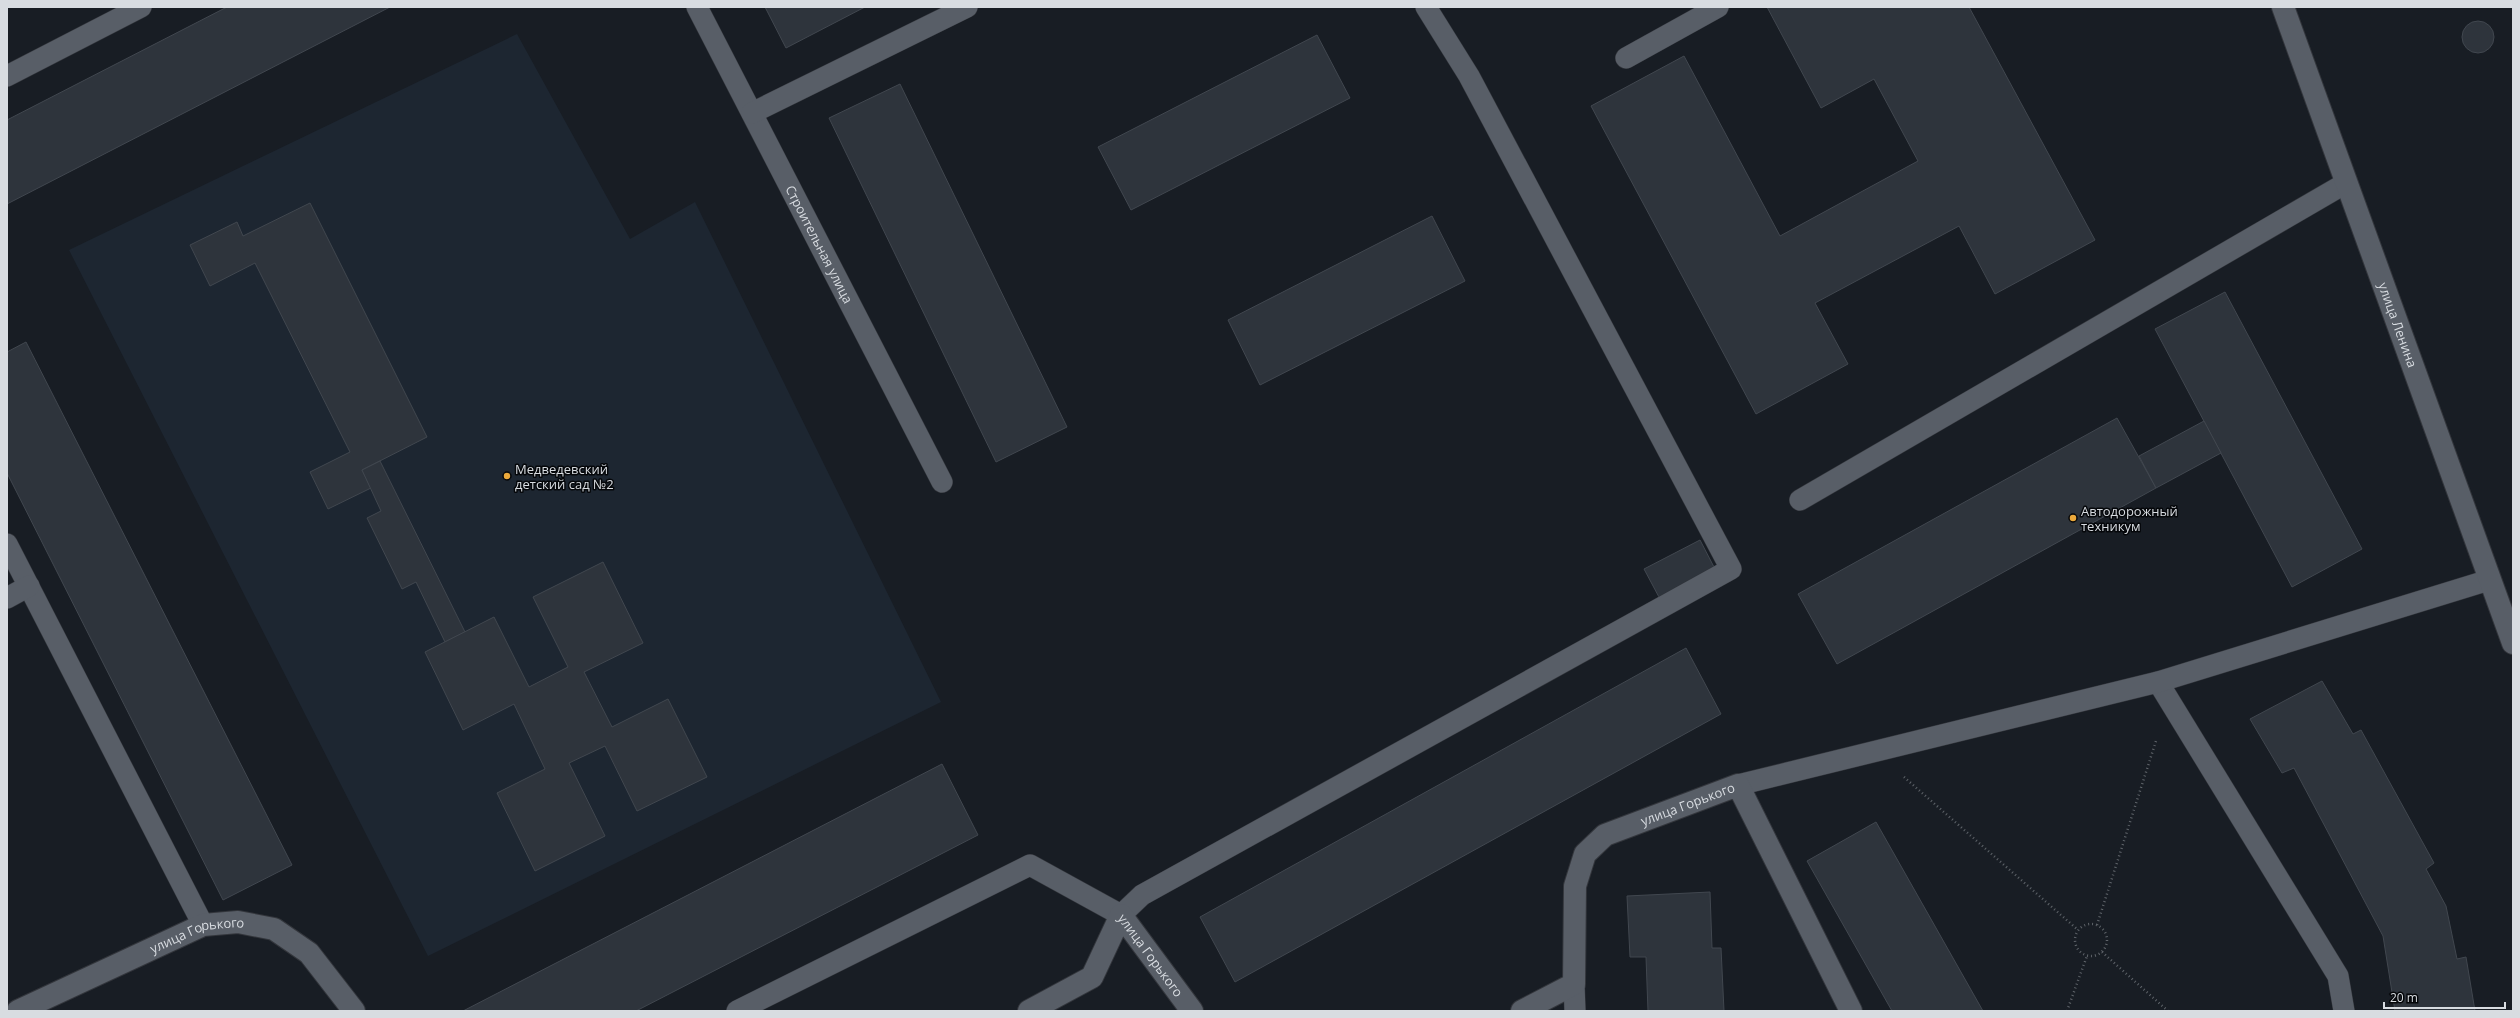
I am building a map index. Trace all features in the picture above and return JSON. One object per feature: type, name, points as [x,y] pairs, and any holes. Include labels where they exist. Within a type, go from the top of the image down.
[{"type":"street","name":"улица Ленина","points":[[2283,7],[2513,643]]},
{"type":"street","name":"улица Горького","points":[[1574,984],[1575,886],[1584,854],[1605,835],[1738,785],[1851,1011]]},
{"type":"street","name":"улица Горького","points":[[1029,1011],[1092,977],[1121,915],[1192,1011]]},
{"type":"street","name":"улица Горького","points":[[18,1011],[203,925],[238,922],[274,929],[309,953],[354,1011]]},
{"type":"street","points":[[1522,1011],[1574,984]]},
{"type":"lane","points":[[7,76],[141,7]]},
{"type":"lane","name":"Строительная улица","points":[[697,7],[942,482]]},
{"type":"lane","points":[[752,114],[967,7]]},
{"type":"lane","points":[[737,1011],[1030,865],[1121,915],[1142,896],[1731,569],[1469,76],[1426,7]]},
{"type":"lane","points":[[1626,58],[1718,7]]},
{"type":"lane","points":[[1800,500],[2346,183]]},
{"type":"lane","points":[[7,544],[203,925]]},
{"type":"lane","points":[[1738,785],[1875,752],[2164,690],[2489,580]]},
{"type":"lane","points":[[7,598],[29,586]]},
{"type":"lane","points":[[2164,690],[2338,976],[2344,1011]]},
{"type":"lane","points":[[1574,984],[1575,1011]]},
{"type":"path","points":[[2097,925],[2164,690]]},
{"type":"path","points":[[1875,752],[2078,930]]},
{"type":"path","points":[[2087,924],[2097,925],[2105,932],[2107,937],[2102,952],[2087,956],[2082,954],[2074,940],[2078,930],[2087,924]]},
{"type":"path","points":[[2102,952],[2168,1011]]},
{"type":"path","points":[[2067,1011],[2087,956]]},
{"type":"shaded area","name":"Медведевский детский сад №2","points":[[517,34],[630,239],[695,202],[941,702],[428,956],[69,250]]},
{"type":"building","points":[[227,7],[390,7],[7,204],[7,120]]},
{"type":"building","points":[[765,7],[865,7],[786,48]]},
{"type":"building","points":[[1767,7],[1969,7],[2095,240],[1995,294],[1959,226],[1815,303],[1848,364],[1756,414],[1591,106],[1684,56],[1780,236],[1918,161],[1874,79],[1821,108]]},
{"type":"building","points":[[2475,21],[2481,21],[2490,25],[2494,37],[2490,49],[2481,53],[2475,53],[2466,49],[2462,40],[2462,34],[2466,25]]},
{"type":"building","points":[[1317,35],[1350,98],[1131,210],[1098,147]]},
{"type":"building","points":[[900,84],[1067,427],[996,462],[829,118]]},
{"type":"building","points":[[310,203],[427,437],[362,470],[371,488],[328,509],[310,472],[350,452],[255,263],[210,286],[190,245],[237,222],[243,236]]},
{"type":"building","points":[[1432,216],[1465,281],[1260,385],[1228,320]]},
{"type":"building","points":[[2225,292],[2362,549],[2292,587],[2155,329]]},
{"type":"building","points":[[26,342],[292,865],[223,900],[7,473],[7,352]]},
{"type":"building","points":[[2117,418],[2156,488],[1837,664],[1798,594]]},
{"type":"building","points":[[2204,421],[2221,453],[2156,488],[2139,456]]},
{"type":"building","points":[[380,461],[465,632],[445,642],[416,582],[402,589],[367,518],[381,511],[362,470]]},
{"type":"building","points":[[1700,540],[1715,569],[1660,599],[1644,569]]},
{"type":"building","points":[[603,562],[643,643],[584,672],[612,727],[668,699],[707,777],[637,811],[605,746],[569,763],[605,836],[535,871],[497,793],[545,769],[514,704],[463,730],[425,652],[494,617],[529,687],[568,667],[533,597]]},
{"type":"building","points":[[1686,648],[1721,714],[1235,982],[1200,917]]},
{"type":"building","points":[[2322,681],[2353,734],[2361,730],[2434,863],[2426,869],[2446,906],[2457,959],[2466,957],[2475,1011],[2395,1011],[2383,936],[2294,768],[2282,773],[2250,719]]},
{"type":"building","points":[[942,764],[978,835],[636,1011],[463,1011]]},
{"type":"building","points":[[1876,822],[1983,1011],[1892,1011],[1807,861]]},
{"type":"building","points":[[1710,892],[1712,948],[1721,948],[1724,1011],[1648,1011],[1646,957],[1630,957],[1627,896]]},
{"type":"place","name":"Медведевский детский сад №2","points":[[507,476]]},
{"type":"place","name":"Автодорожный техникум","points":[[2073,518]]}]
